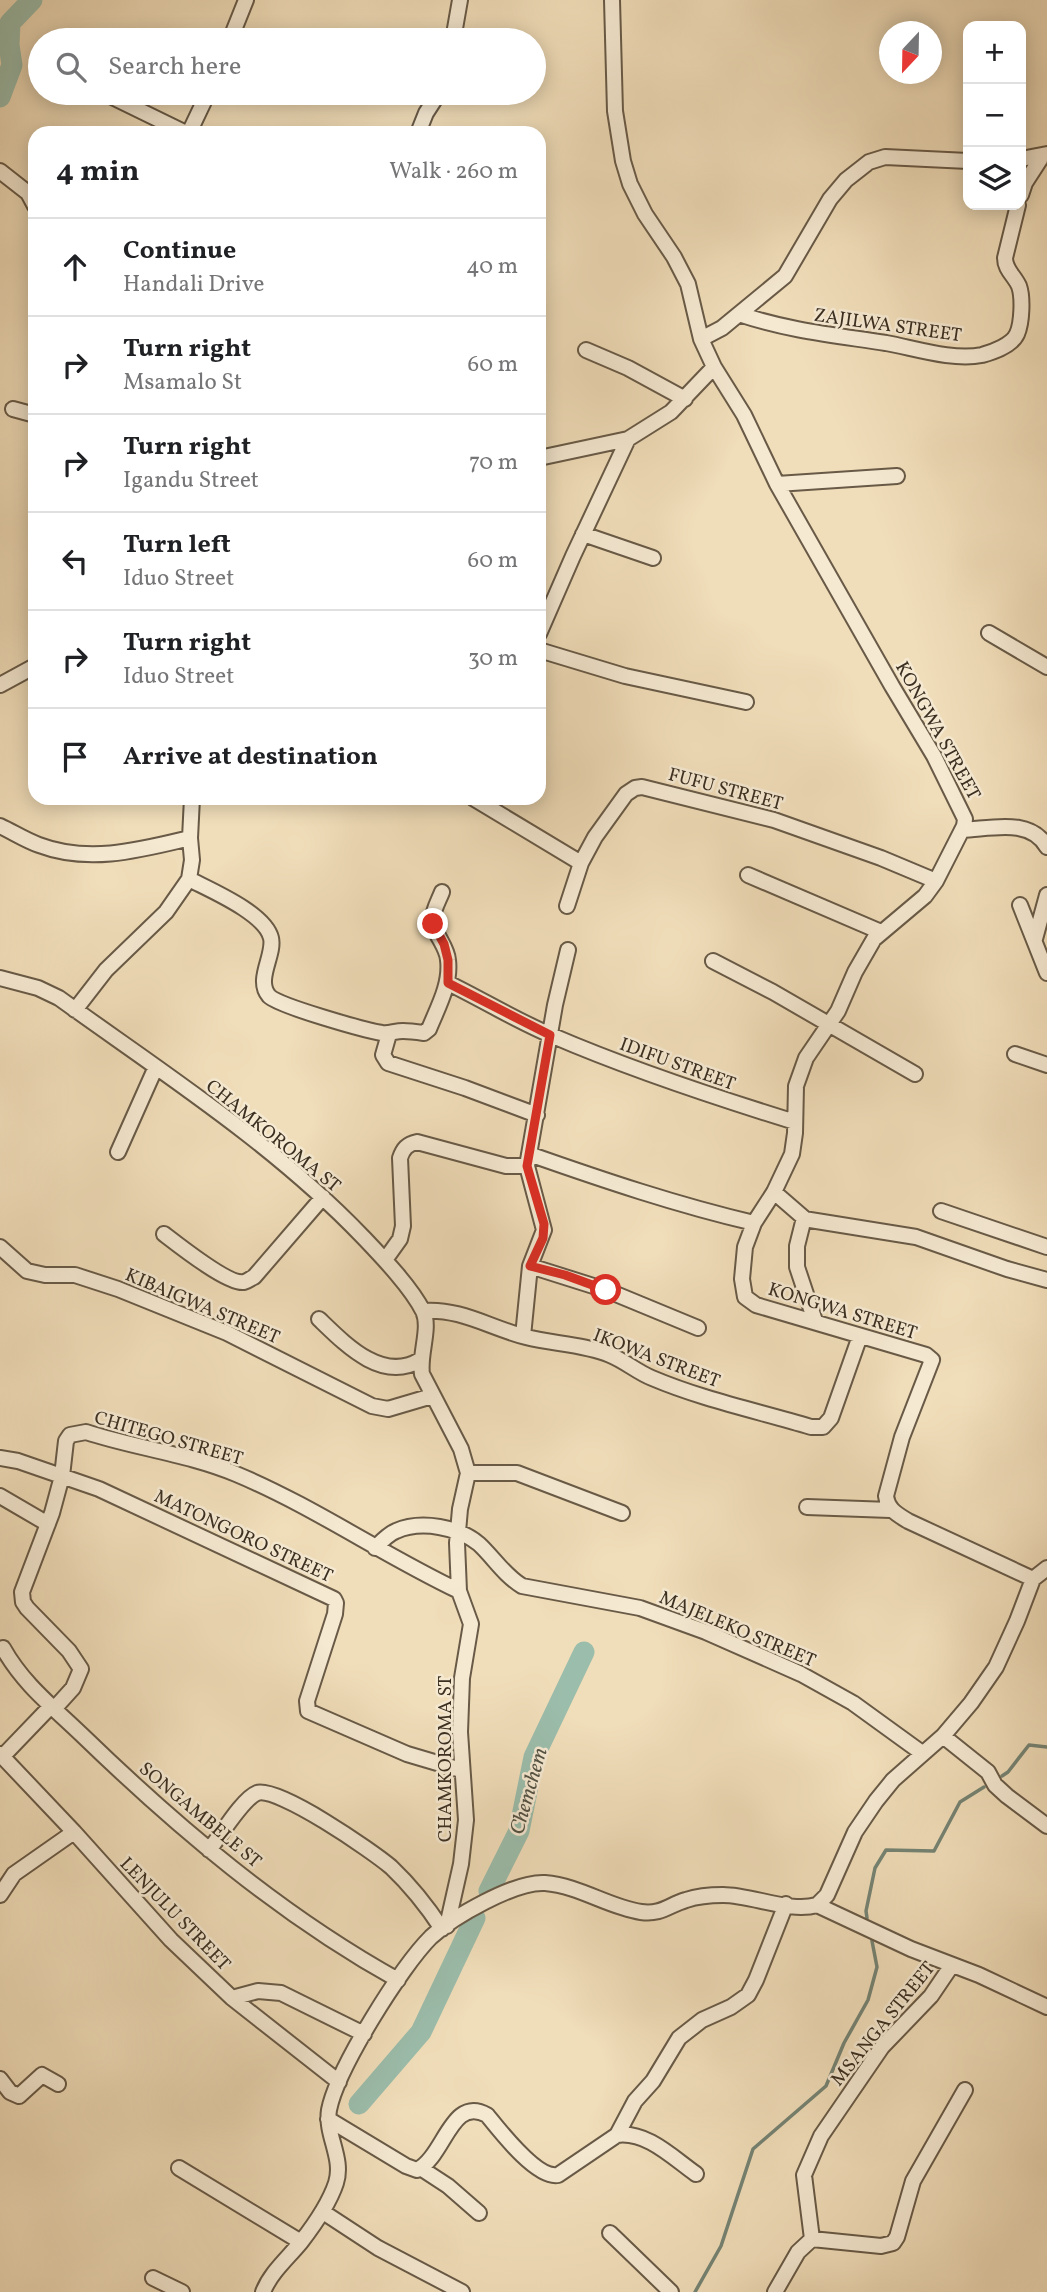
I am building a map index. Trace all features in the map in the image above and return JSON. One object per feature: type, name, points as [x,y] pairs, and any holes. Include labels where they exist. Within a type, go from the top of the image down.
[{"type":"street","points":[[235,28],[246,0]]},
{"type":"street","points":[[455,28],[460,0]]},
{"type":"street","name":"KONGWA STREET","points":[[612,0],[615,111],[622,161],[637,200],[688,284],[701,339],[714,368],[744,415],[777,484],[964,813],[962,830],[936,881],[915,906],[881,932],[864,956],[846,996],[806,1058],[796,1086],[794,1146],[790,1161],[754,1223],[744,1247],[742,1279],[745,1297],[765,1308],[926,1355],[932,1360],[899,1448],[886,1496],[890,1510]]},
{"type":"street","points":[[129,105],[173,126]]},
{"type":"street","points":[[192,126],[202,105]]},
{"type":"street","points":[[421,126],[431,105]]},
{"type":"street","points":[[1026,158],[1045,155]]},
{"type":"street","points":[[1026,182],[1045,155]]},
{"type":"street","points":[[701,339],[722,328],[785,276],[830,199],[846,180],[869,162],[885,157],[963,161]]},
{"type":"street","points":[[0,171],[28,193]]},
{"type":"street","name":"ZAJILWA STREET","points":[[739,314],[785,328],[826,336],[886,343],[937,353],[981,355],[1012,342],[1019,327],[1020,293],[1018,285],[1005,266],[1017,210]]},
{"type":"street","points":[[586,350],[628,368],[685,399]]},
{"type":"street","points":[[546,457],[628,439],[671,412],[714,368]]},
{"type":"street","points":[[13,409],[28,413]]},
{"type":"street","points":[[546,618],[628,439]]},
{"type":"street","points":[[777,484],[897,476]]},
{"type":"street","points":[[583,534],[653,558]]},
{"type":"street","points":[[989,633],[1047,667]]},
{"type":"street","points":[[546,652],[625,676],[746,702]]},
{"type":"street","points":[[0,685],[28,673]]},
{"type":"street","name":"FUFU STREET","points":[[567,906],[581,863],[595,837],[626,794],[642,787],[774,820],[881,858],[936,881]]},
{"type":"street","points":[[75,1010],[106,970],[166,912],[189,879],[192,860],[192,805]]},
{"type":"street","points":[[485,805],[581,863]]},
{"type":"street","points":[[0,825],[39,846],[86,854],[133,852],[190,838]]},
{"type":"street","points":[[962,830],[1019,828],[1033,832],[1047,847]]},
{"type":"street","points":[[748,876],[881,932]]},
{"type":"street","points":[[189,879],[251,914],[267,929],[271,946],[265,986],[271,997],[362,1029],[389,1034],[402,1031],[424,1033],[429,1029],[448,983],[448,960],[444,944],[433,924],[433,916],[442,892]]},
{"type":"street","points":[[1035,940],[1046,910],[1047,895]]},
{"type":"street","points":[[1020,905],[1047,973]]},
{"type":"street","points":[[523,1336],[530,1266],[543,1238],[544,1224],[528,1160],[568,950]]},
{"type":"street","points":[[713,961],[773,992],[915,1074]]},
{"type":"street","name":"CHAMKOROMA ST","points":[[0,978],[38,988],[59,998],[264,1147],[323,1197],[386,1261],[423,1311],[426,1322],[420,1360],[422,1374],[461,1449],[468,1473],[458,1530],[459,1591],[469,1617],[471,1631],[462,1678],[461,1770],[466,1799],[464,1850],[444,1927]]},
{"type":"street","name":"IDIFU STREET","points":[[448,983],[550,1035],[713,1096],[795,1122]]},
{"type":"street","points":[[389,1034],[383,1055],[388,1063],[537,1115]]},
{"type":"street","points":[[1015,1054],[1047,1065]]},
{"type":"street","points":[[118,1152],[155,1069]]},
{"type":"street","points":[[386,1261],[400,1238],[403,1226],[400,1158],[403,1150],[417,1142],[506,1166],[528,1160],[754,1223]]},
{"type":"street","points":[[774,1192],[804,1219],[916,1237],[1047,1280]]},
{"type":"street","points":[[164,1234],[189,1254],[233,1280],[244,1282],[254,1277],[323,1197]]},
{"type":"street","points":[[941,1211],[1047,1247]]},
{"type":"street","points":[[804,1219],[797,1246],[797,1267],[815,1321]]},
{"type":"street","name":"KIBAIGWA STREET","points":[[0,1247],[27,1271],[45,1275],[75,1275],[118,1289],[227,1333],[372,1406],[388,1409],[432,1396]]},
{"type":"street","points":[[530,1266],[606,1290],[698,1328]]},
{"type":"street","name":"IKOWA STREET","points":[[423,1311],[442,1310],[470,1316],[523,1336],[610,1355],[650,1377],[728,1405],[811,1427],[823,1427],[831,1418],[860,1336]]},
{"type":"street","points":[[318,1319],[341,1341],[377,1363],[400,1369],[420,1360]]},
{"type":"street","name":"CHITEGO STREET","points":[[53,1707],[73,1688],[81,1669],[69,1651],[27,1608],[22,1595],[48,1524],[62,1476],[68,1438],[73,1434],[86,1432],[234,1473],[296,1503],[374,1548],[459,1591]]},
{"type":"street","points":[[0,1458],[18,1461],[62,1476]]},
{"type":"street","points":[[468,1473],[517,1473],[622,1513]]},
{"type":"street","name":"MATONGORO STREET","points":[[62,1476],[99,1489],[334,1599],[337,1603],[335,1614],[307,1701],[308,1711],[407,1754],[461,1770]]},
{"type":"street","points":[[0,1496],[48,1524]]},
{"type":"street","points":[[807,1507],[890,1510],[1033,1579]]},
{"type":"street","points":[[374,1548],[398,1530],[427,1527],[458,1530]]},
{"type":"street","name":"MAJELEKO STREET","points":[[458,1530],[480,1545],[508,1576],[522,1586],[640,1608],[706,1632],[801,1674],[843,1697],[922,1753]]},
{"type":"street","points":[[817,1905],[827,1895],[861,1821],[893,1780],[943,1736],[971,1703],[996,1667],[1033,1579],[1047,1567]]},
{"type":"street","name":"SONGAMBELE ST","points":[[3,1648],[24,1681],[161,1809],[209,1850],[325,1935],[398,1980]]},
{"type":"street","points":[[1,1755],[53,1707]]},
{"type":"street","points":[[943,1736],[988,1772],[995,1785],[1007,1796],[1047,1826]]},
{"type":"street","name":"LENJULU STREET","points":[[1,1755],[171,1940],[232,1998],[339,2082]]},
{"type":"street","points":[[209,1850],[248,1798],[264,1792],[274,1794],[299,1806],[389,1866],[444,1927]]},
{"type":"street","points":[[0,1895],[14,1874],[74,1832]]},
{"type":"street","points":[[262,2292],[279,2265],[301,2242],[323,2212],[336,2184],[339,2171],[328,2119],[330,2107],[339,2082],[364,2034],[424,1945],[444,1927],[477,1907],[514,1890],[542,1883],[569,1888],[630,1909],[651,1913],[662,1912],[685,1900],[702,1896],[726,1895],[786,1904],[817,1905],[1047,2007]]},
{"type":"street","points":[[422,2169],[442,2144],[456,2119],[469,2109],[487,2115],[537,2168],[554,2176],[617,2134],[635,2101],[653,2081],[679,2038],[702,2020],[741,2001],[751,1992],[786,1904]]},
{"type":"street","name":"MSANGA STREET","points":[[812,2239],[804,2175],[821,2136],[882,2047],[931,1996],[953,1965]]},
{"type":"street","points":[[232,1998],[267,1990],[281,1993],[364,2034]]},
{"type":"street","points":[[0,2079],[10,2091],[19,2096],[42,2075],[58,2084]]},
{"type":"street","points":[[775,2292],[798,2252],[812,2239],[881,2246],[893,2243],[913,2181],[965,2090]]},
{"type":"street","points":[[328,2119],[406,2166],[415,2170],[422,2169],[479,2213]]},
{"type":"street","points":[[617,2134],[641,2137],[696,2174]]},
{"type":"street","points":[[179,2168],[301,2242]]},
{"type":"street","points":[[323,2212],[378,2248],[462,2292]]},
{"type":"street","points":[[610,2232],[671,2292]]},
{"type":"street","points":[[153,2278],[182,2292]]},
{"type":"waterway","points":[[0,97],[12,65],[10,23],[32,0]]},
{"type":"waterway","name":"Chemchem","points":[[489,1891],[519,1831],[534,1757],[584,1652]]},
{"type":"waterway","points":[[1002,1776],[1029,1745],[1047,1747]]},
{"type":"waterway","points":[[867,1918],[875,1868],[886,1850],[934,1851],[960,1802],[984,1787]]},
{"type":"waterway","points":[[359,2104],[421,2032],[475,1918]]},
{"type":"waterway","points":[[695,2292],[721,2246],[753,2149],[826,2086],[844,2043],[868,2000],[877,1967],[872,1941]]},
{"type":"route","points":[[433,924],[444,944],[448,960],[448,983],[550,1035],[527,1166],[544,1224],[543,1238],[530,1266],[606,1290]]}]
